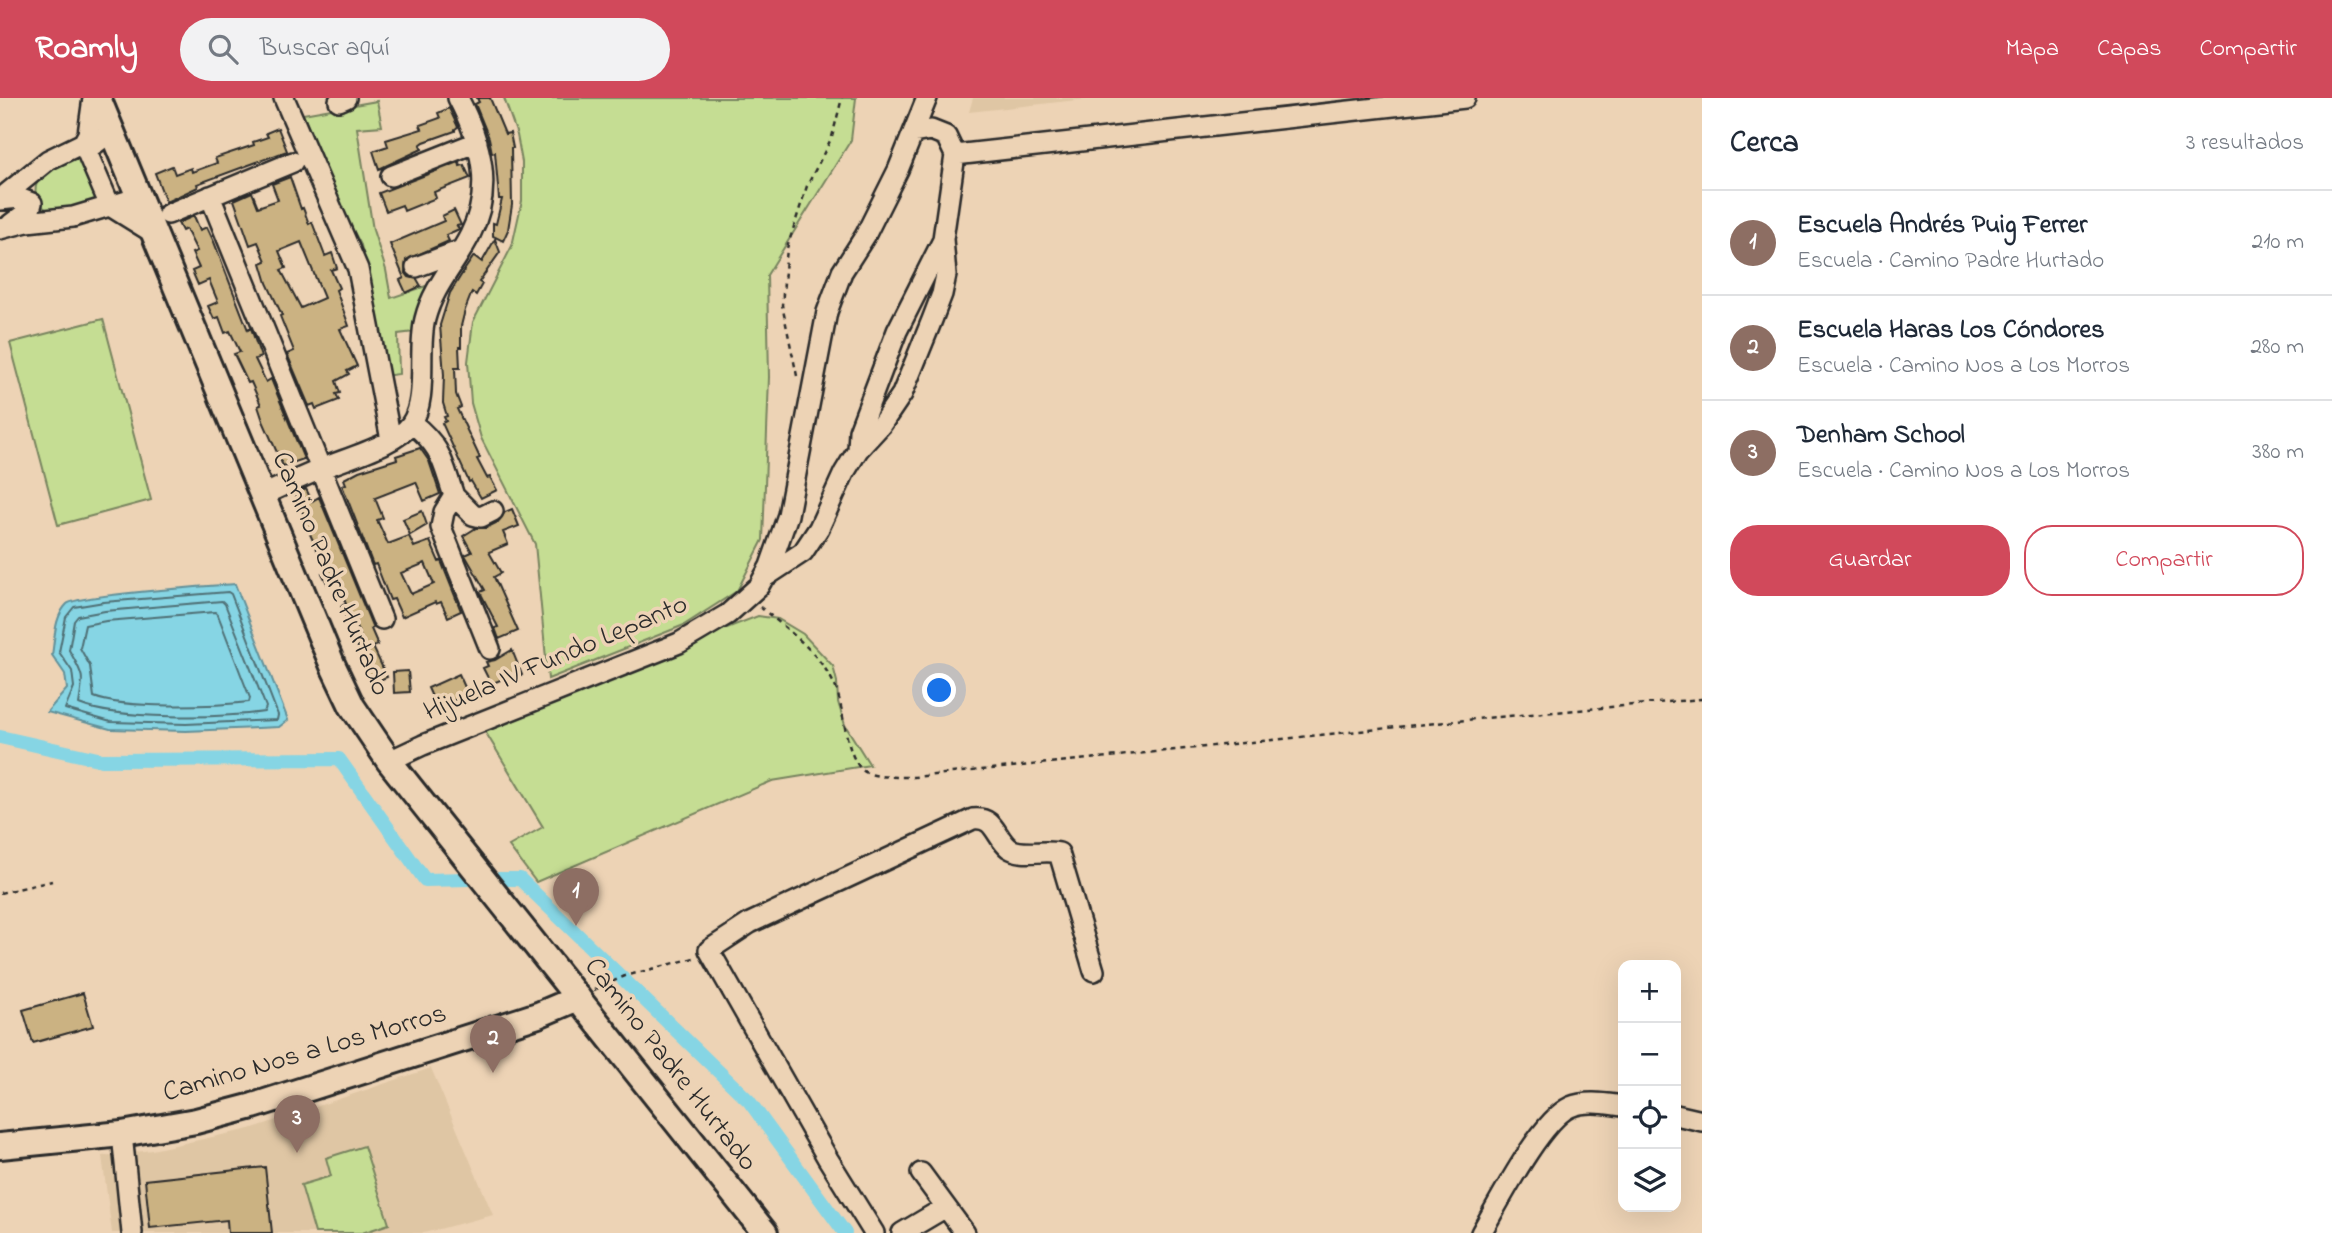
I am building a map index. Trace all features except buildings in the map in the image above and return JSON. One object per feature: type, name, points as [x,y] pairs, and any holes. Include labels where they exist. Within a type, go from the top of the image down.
[{"type":"main road","name":"Camino Padre Hurtado","points":[[96,98],[140,197],[162,224],[263,495],[342,687],[364,725],[765,1233]]},
{"type":"main road","name":"Camino Nos a Los Morros","points":[[0,1146],[122,1134],[196,1121],[253,1106],[538,1015],[578,998]]},
{"type":"street","name":"Camino Padre Hurtado","points":[[83,143],[88,134],[96,98]]},
{"type":"street","points":[[284,98],[358,269],[391,440]]},
{"type":"street","points":[[263,495],[391,440],[412,423],[418,409],[421,386],[425,320],[432,300],[470,236],[482,196],[484,177],[477,142],[458,98]]},
{"type":"street","name":"Hijuela IV Fundo Lepanto","points":[[390,761],[423,745],[679,643],[728,614],[749,597],[765,577],[788,516],[827,312],[842,272],[865,236],[898,170],[927,98]]},
{"type":"street","points":[[955,155],[1465,98]]},
{"type":"street","points":[[765,577],[803,552],[819,528],[844,473],[858,450],[881,425],[902,394],[942,294],[946,275],[943,239],[955,155],[946,136],[931,130],[913,133]]},
{"type":"street","points":[[0,200],[48,160],[83,143],[95,144],[112,131]]},
{"type":"street","points":[[391,176],[477,142]]},
{"type":"street","points":[[83,143],[110,206],[162,224],[210,196],[293,162]]},
{"type":"street","points":[[3,228],[26,213],[32,203],[30,185],[34,170]]},
{"type":"street","points":[[210,196],[319,470],[382,619]]},
{"type":"street","points":[[3,228],[56,220],[140,197]]},
{"type":"street","points":[[0,200],[19,198],[32,203],[42,213],[56,220]]},
{"type":"street","points":[[858,450],[859,430],[897,331],[943,239]]},
{"type":"street","points":[[416,267],[459,251]]},
{"type":"street","points":[[412,423],[429,436],[436,446],[454,496],[473,516],[481,517],[493,511]]},
{"type":"street","points":[[454,496],[443,512],[441,527],[490,649]]},
{"type":"street","points":[[874,1233],[828,1159],[709,950],[750,923],[906,850],[982,818],[993,825],[1010,848],[1021,852],[1059,853],[1094,971]]},
{"type":"street","points":[[1481,1233],[1549,1122],[1572,1106],[1596,1103],[1618,1105]]},
{"type":"street","points":[[1681,1116],[1702,1121]]},
{"type":"street","points":[[122,1134],[132,1233]]},
{"type":"street","points":[[921,1173],[965,1233]]},
{"type":"street","points":[[902,1233],[946,1207]]},
{"type":"path","points":[[798,380],[782,306],[787,248],[807,187],[832,137],[842,98]]},
{"type":"path","points":[[749,597],[806,648],[826,671],[835,687],[854,760],[865,772],[895,776],[914,777],[1475,719],[1702,699]]},
{"type":"path","points":[[0,893],[52,881]]},
{"type":"path","points":[[613,981],[688,961],[709,950]]},
{"type":"shaded area","points":[[973,98],[1095,98],[969,112]]},
{"type":"shaded area","points":[[431,1068],[493,1215],[424,1233],[112,1233],[102,1156],[152,1150],[250,1129]]},
{"type":"green space","points":[[504,98],[856,98],[851,140],[767,275],[769,377],[763,540],[737,591],[684,625],[548,679],[535,544],[481,438],[471,403],[468,362],[473,322],[512,246],[522,201],[522,162],[517,135]]},
{"type":"green space","points":[[377,101],[382,126],[357,128],[373,230],[386,270],[391,298],[426,286],[414,332],[398,334],[399,374],[384,376],[361,245],[341,208],[303,114]]},
{"type":"green space","points":[[81,154],[99,202],[58,213],[43,207],[35,190],[42,174]]},
{"type":"green space","points":[[103,319],[151,500],[58,525],[10,343]]},
{"type":"green space","points":[[758,616],[778,619],[803,634],[833,666],[838,702],[845,725],[870,765],[772,781],[536,882],[509,846],[543,827],[480,723]]},
{"type":"green space","points":[[364,1146],[389,1224],[362,1233],[315,1233],[301,1185],[331,1176],[326,1158]]},
{"type":"water","points":[[235,584],[288,720],[279,727],[186,731],[110,729],[47,712],[67,689],[65,674],[52,655],[57,621],[67,604],[118,594]]},
{"type":"waterway","points":[[0,737],[102,760],[339,759],[425,880],[469,879]]},
{"type":"waterway","points":[[499,879],[520,879],[749,1101],[845,1233]]},
{"type":"place","name":"Escuela Andrés Puig Ferrer","points":[[576,926]]},
{"type":"place","name":"Escuela Haras Los Cóndores","points":[[493,1073]]},
{"type":"place","name":"Denham School","points":[[297,1153]]}]
